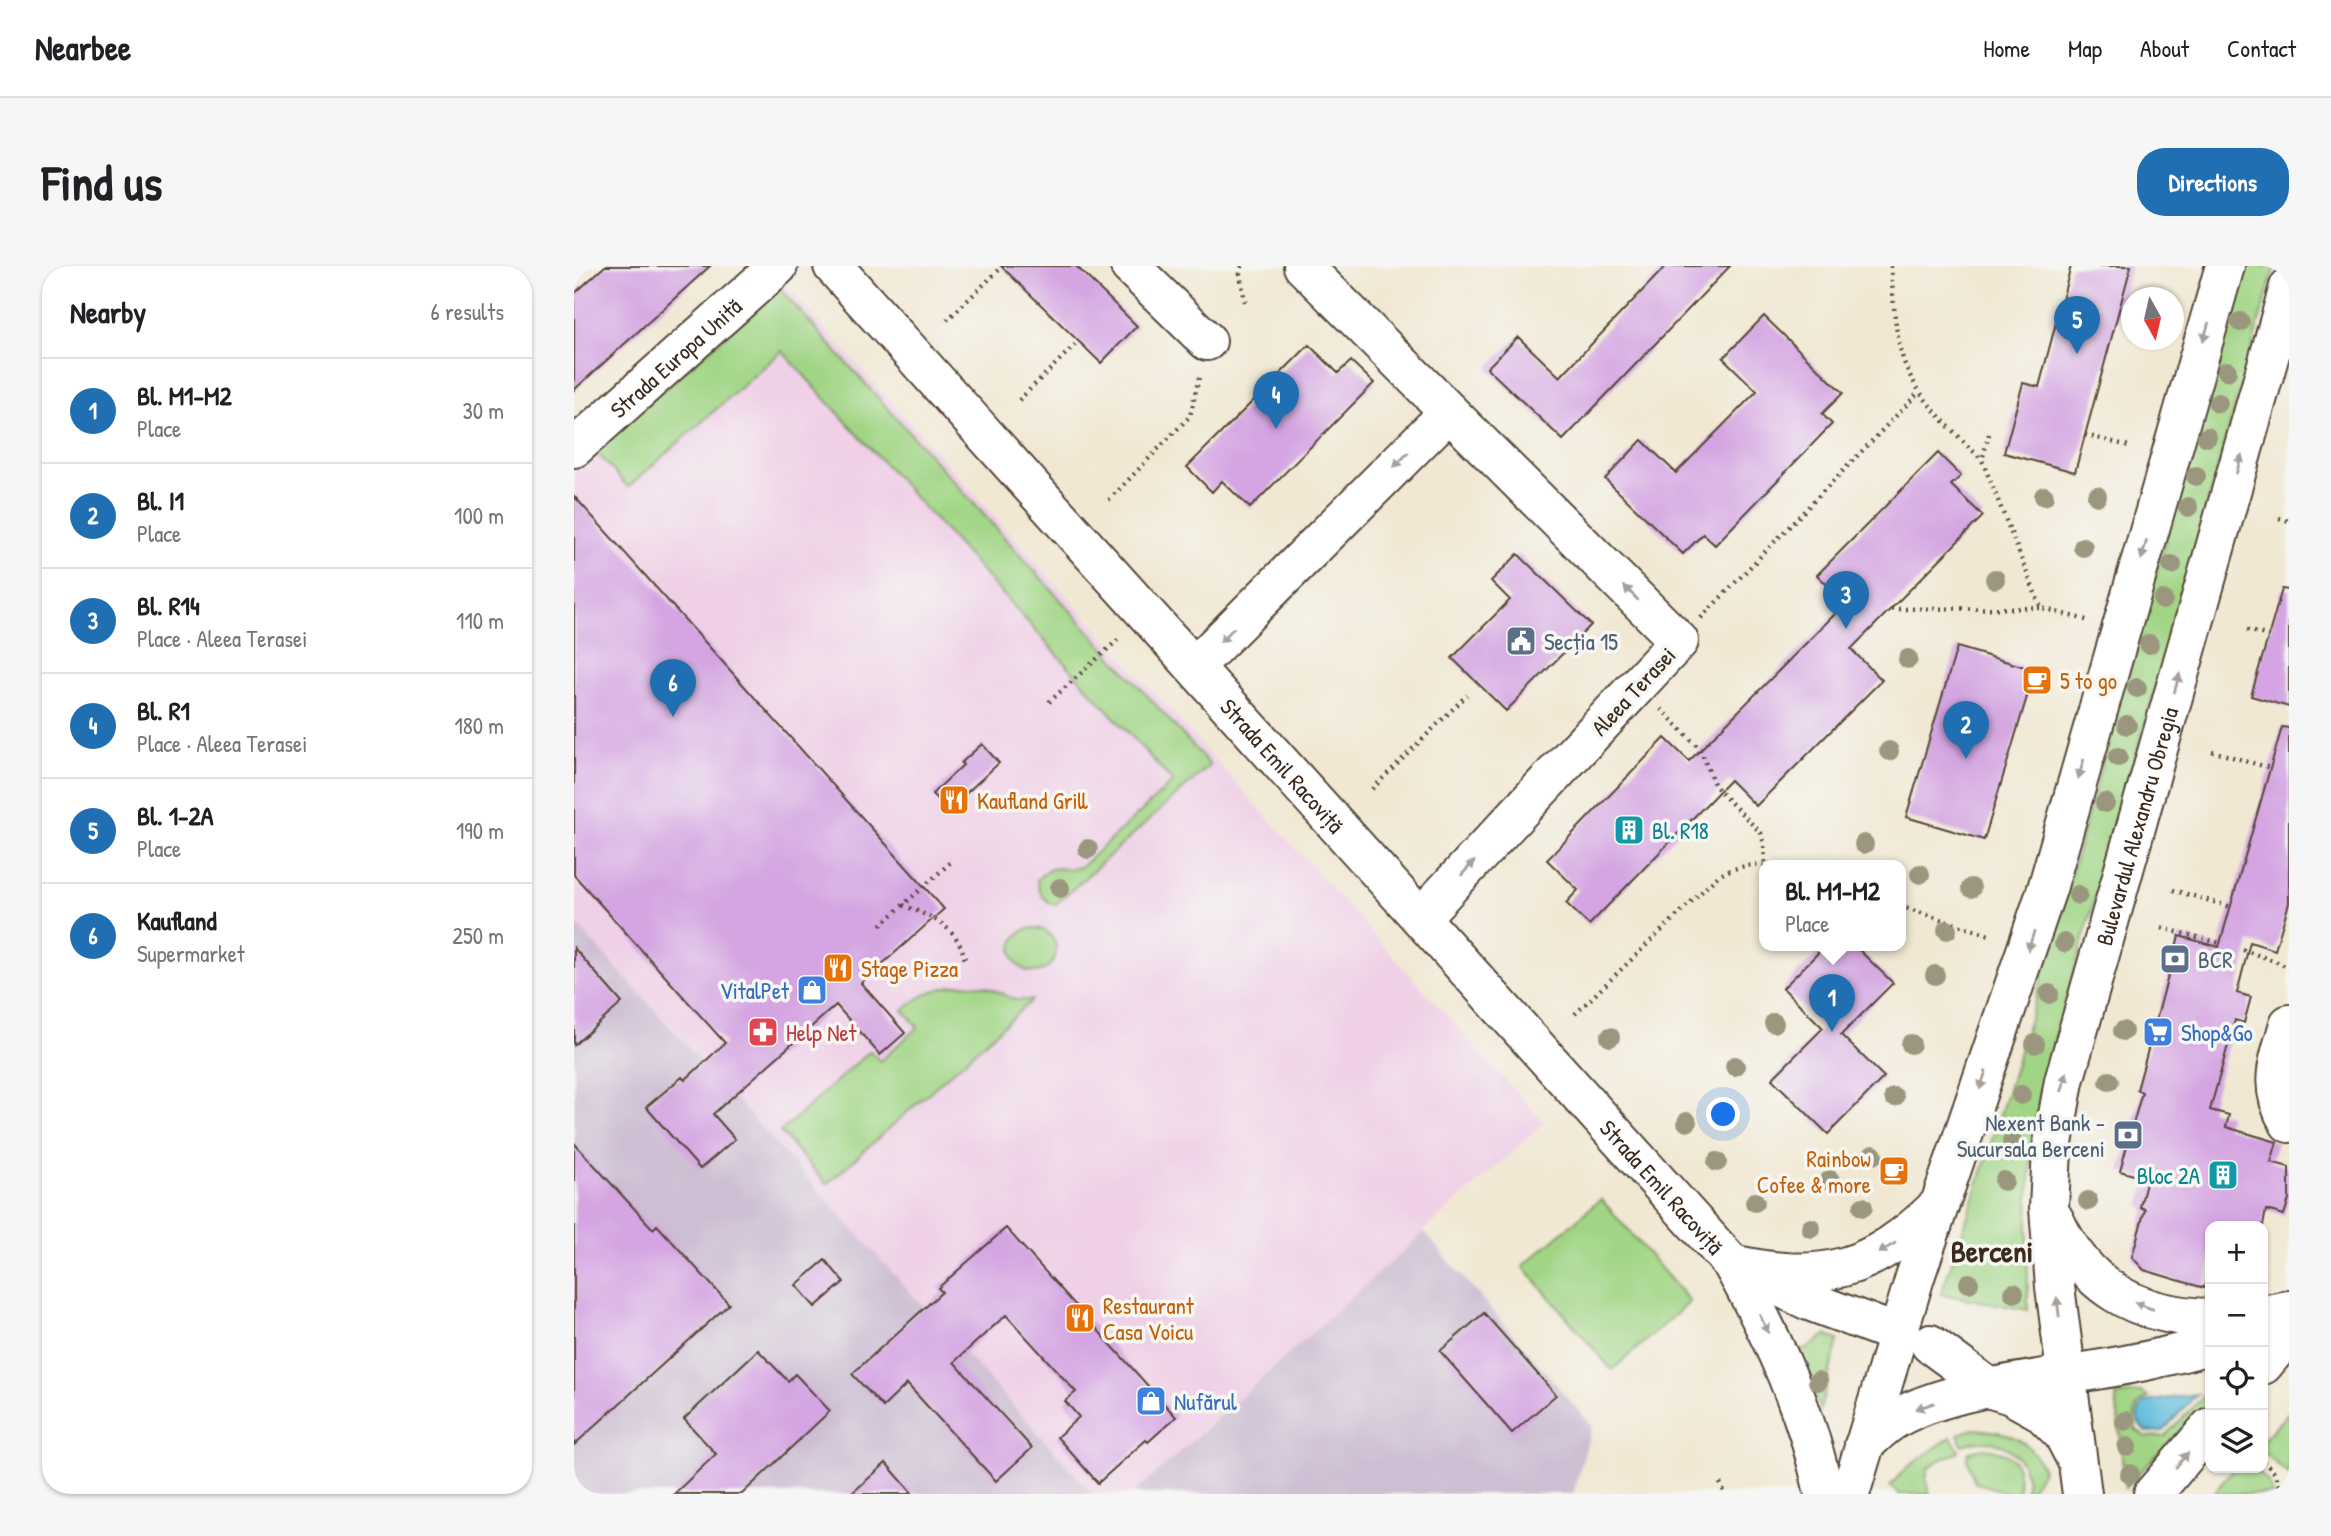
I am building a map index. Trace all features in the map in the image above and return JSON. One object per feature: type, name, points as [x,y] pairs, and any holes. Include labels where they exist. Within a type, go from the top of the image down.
[{"type":"main road","name":"Strada Europa Unită","points":[[574,448],[778,266]]},
{"type":"main road","name":"Strada Emil Racoviță","points":[[833,266],[1732,1264],[1761,1319],[1794,1394],[1810,1437],[1824,1494]]},
{"type":"main road","points":[[1130,266],[1208,341]]},
{"type":"main road","name":"Aleea Terasei","points":[[1303,266],[1679,642],[1421,917]]},
{"type":"main road","points":[[1850,1494],[1864,1445],[1914,1339],[1939,1205],[2048,889],[2225,266]]},
{"type":"main road","name":"Bulevardul Alexandru Obregia","points":[[2080,1480],[2055,1287],[2049,1208],[2052,1149],[2064,1081],[2289,287]]},
{"type":"main road","points":[[1195,666],[1449,412]]},
{"type":"main road","points":[[2289,1024],[2276,1069],[2275,1087],[2279,1105],[2289,1124]]},
{"type":"main road","points":[[1732,1264],[1787,1274],[1842,1268],[1889,1247],[1909,1234],[1939,1205]]},
{"type":"main road","points":[[2049,1208],[2072,1253],[2088,1272],[2107,1288],[2130,1301],[2158,1311],[2205,1318]]},
{"type":"main road","name":"Strada Emil Racoviță","points":[[1732,1264],[1809,1301],[1914,1339]]},
{"type":"main road","points":[[2268,1314],[2289,1310]]},
{"type":"main road","points":[[2268,1324],[2289,1316]]},
{"type":"main road","points":[[2268,1359],[2289,1334]]},
{"type":"main road","points":[[1914,1339],[2001,1363],[2067,1375]]},
{"type":"main road","points":[[1914,1339],[1992,1389],[2026,1403],[2053,1422],[2071,1447],[2080,1480]]},
{"type":"main road","points":[[1864,1445],[1887,1424],[1911,1411],[1962,1394],[2149,1361],[2205,1346]]},
{"type":"main road","points":[[2153,1494],[2205,1433]]},
{"type":"path","points":[[1242,266],[1240,274],[1245,302]]},
{"type":"path","points":[[1891,266],[1901,355],[1919,392],[1982,460],[2041,608]]},
{"type":"path","points":[[947,320],[1002,267]]},
{"type":"path","points":[[1018,400],[1079,341]]},
{"type":"path","points":[[1109,500],[1190,416],[1208,341]]},
{"type":"path","points":[[1679,642],[1919,392]]},
{"type":"path","points":[[1982,460],[1989,434]]},
{"type":"path","points":[[2085,435],[2129,446]]},
{"type":"path","points":[[2279,518],[2289,521]]},
{"type":"path","points":[[1891,609],[2041,608],[2121,630]]},
{"type":"path","points":[[2247,630],[2269,636]]},
{"type":"path","points":[[1049,702],[1121,637]]},
{"type":"path","points":[[1637,687],[1700,749],[1714,784],[1755,825],[1764,844],[1765,860]]},
{"type":"path","points":[[1371,789],[1467,695]]},
{"type":"path","points":[[2213,751],[2270,768]]},
{"type":"path","points":[[881,925],[951,862]]},
{"type":"path","points":[[1575,1014],[1718,876],[1747,865],[1759,864]]},
{"type":"path","points":[[2173,890],[2231,907]]},
{"type":"path","points":[[903,905],[949,929],[962,946],[965,960]]},
{"type":"path","points":[[1906,908],[1989,935]]},
{"type":"path","points":[[2162,928],[2220,943]]},
{"type":"path","points":[[2243,950],[2289,968]]},
{"type":"path","points":[[2268,1466],[2275,1473],[2283,1494]]},
{"type":"path","points":[[1720,1483],[1725,1494]]},
{"type":"shaded area","points":[[768,266],[1544,1123],[1133,1494],[1093,1494],[574,921],[574,424]]},
{"type":"shaded area","points":[[574,921],[825,1198],[1093,1494],[574,1494]]},
{"type":"shaded area","points":[[1424,1232],[1592,1426],[1573,1494],[1133,1494]]},
{"type":"green space","points":[[2243,266],[2275,266],[2042,1084],[2033,1141],[2029,1197],[2028,1310],[1941,1294],[2029,1022]]},
{"type":"green space","points":[[779,288],[1210,765],[1055,905],[1042,896],[1037,880],[1055,868],[1082,866],[1173,782],[782,351],[628,487],[595,451]]},
{"type":"green space","points":[[1034,928],[1043,929],[1050,934],[1055,941],[1055,959],[1050,966],[1043,971],[1034,972],[1025,971],[1018,966],[1013,959],[1012,950],[1013,941],[1018,934],[1025,929]]},
{"type":"green space","points":[[962,984],[985,986],[1016,1000],[1032,1000],[827,1184],[780,1132],[870,1051],[880,1061],[918,1027],[903,1010],[909,1005],[931,992]]},
{"type":"green space","points":[[1601,1199],[1690,1302],[1612,1370],[1523,1266]]},
{"type":"green space","points":[[1826,1335],[1838,1340],[1820,1410],[1795,1351],[1807,1349]]},
{"type":"green space","points":[[2141,1392],[2149,1397],[2136,1409],[2135,1417],[2135,1429],[2147,1437],[2165,1436],[2205,1395],[2205,1404],[2125,1488],[2116,1396]]},
{"type":"green space","points":[[2289,1412],[2289,1475],[2268,1456],[2268,1435]]},
{"type":"green space","points":[[1973,1429],[2006,1434],[2024,1443],[2031,1450],[2043,1470],[2029,1492],[2025,1491],[2025,1471],[2021,1462],[2008,1449],[1989,1442],[1977,1441],[1962,1445],[1958,1434]]},
{"type":"green space","points":[[1951,1437],[1959,1450],[1928,1468],[1926,1480],[1930,1494],[1899,1494],[1890,1486],[1905,1469]]},
{"type":"green space","points":[[1985,1448],[2004,1453],[2014,1462],[2018,1475],[2018,1494],[1975,1483],[1967,1459],[1968,1453]]},
{"type":"green space","points":[[2230,1473],[2259,1473],[2269,1483],[2273,1494],[2213,1494]]},
{"type":"water","points":[[2197,1394],[2163,1431],[2148,1432],[2140,1426],[2138,1414],[2145,1402]]},
{"type":"building","points":[[605,266],[710,266],[574,390],[574,294]]},
{"type":"building","points":[[1001,266],[1076,266],[1137,326],[1101,363]]},
{"type":"building","points":[[1666,266],[1730,266],[1563,440],[1487,368],[1518,337],[1560,377]]},
{"type":"building","points":[[2071,266],[2131,266],[2125,287],[2121,287],[2121,303],[2075,472],[2004,453],[2023,383],[2039,387]]},
{"type":"building","points":[[1764,316],[1843,393],[1822,414],[1832,424],[1715,545],[1703,534],[1683,554],[1605,479],[1642,440],[1676,473],[1757,391],[1723,358]]},
{"type":"building","points":[[1309,345],[1338,373],[1351,361],[1374,383],[1250,508],[1222,481],[1212,492],[1187,467]]},
{"type":"building","points":[[1938,453],[1961,476],[1951,485],[1983,516],[1851,649],[1882,680],[1756,806],[1730,780],[1589,925],[1566,903],[1578,890],[1547,860],[1665,738],[1689,761],[1846,603],[1817,575]]},
{"type":"building","points":[[574,496],[944,909],[861,983],[905,1033],[880,1055],[836,1005],[713,1114],[735,1139],[700,1169],[646,1107],[682,1077],[685,1080],[725,1043],[574,875]]},
{"type":"building","name":"Secția 15","points":[[1518,554],[1591,625],[1506,711],[1452,658],[1510,600],[1491,581]]},
{"type":"building","points":[[2282,589],[2289,590],[2289,707],[2251,696]]},
{"type":"building","points":[[1957,647],[2035,670],[1984,840],[1906,817]]},
{"type":"building","points":[[2282,727],[2289,728],[2289,903],[2275,950],[2250,942],[2237,993],[2251,997],[2244,1023],[2235,1020],[2210,1110],[2229,1115],[2226,1127],[2277,1142],[2271,1162],[2289,1167],[2289,1199],[2284,1215],[2266,1210],[2264,1221],[2205,1221],[2204,1288],[2144,1270],[2132,1257],[2145,1209],[2140,1207],[2147,1179],[2120,1171],[2142,1092],[2137,1090],[2179,936],[2219,947]]},
{"type":"building","points":[[982,744],[999,763],[948,810],[932,794]]},
{"type":"building","points":[[574,948],[622,1003],[574,1045]]},
{"type":"building","points":[[1820,951],[1860,951],[1893,983],[1841,1035],[1884,1077],[1828,1134],[1772,1079],[1823,1028],[1783,988]]},
{"type":"building","points":[[574,1143],[653,1229],[657,1225],[729,1304],[574,1445]]},
{"type":"building","points":[[1006,1228],[1176,1417],[1098,1483],[1057,1437],[1079,1417],[1065,1401],[1076,1392],[1006,1315],[954,1362],[1032,1448],[996,1481],[907,1384],[883,1407],[852,1374],[942,1292],[938,1288]]},
{"type":"building","points":[[825,1260],[844,1282],[815,1307],[796,1285]]},
{"type":"building","points":[[1484,1313],[1556,1395],[1512,1433],[1440,1351]]},
{"type":"building","points":[[758,1350],[788,1381],[795,1374],[830,1411],[742,1494],[674,1494],[716,1454],[684,1419]]},
{"type":"building","points":[[886,1463],[913,1494],[851,1494]]},
{"type":"place","name":"Bl. 1-2A","points":[[2077,354]]},
{"type":"place","name":"Bl. R1","points":[[1276,429]]},
{"type":"place","name":"Bl. R14","points":[[1846,629]]},
{"type":"place","name":"Secția 15","points":[[1521,641]]},
{"type":"place","name":"5 to go","points":[[2037,680]]},
{"type":"place","name":"Kaufland","points":[[673,717]]},
{"type":"place","name":"Bl. I1","points":[[1966,759]]},
{"type":"place","name":"Kaufland Grill","points":[[954,800]]},
{"type":"place","name":"Bl. R18","points":[[1629,830]]},
{"type":"place","name":"BCR","points":[[2175,959]]},
{"type":"place","name":"Stage Pizza","points":[[838,968]]},
{"type":"place","name":"VitalPet","points":[[812,990]]},
{"type":"place","name":"Help Net","points":[[763,1032]]},
{"type":"place","name":"Bl. M1-M2","points":[[1832,1032]]},
{"type":"place","name":"Shop&Go","points":[[2158,1032]]},
{"type":"place","name":"Nexent Bank - Sucursala Berceni","points":[[2128,1135]]},
{"type":"place","name":"Rainbow Cofee & more","points":[[1894,1171]]},
{"type":"place","name":"Bloc 2A","points":[[2223,1175]]},
{"type":"place","name":"Restaurant Casa Voicu","points":[[1080,1318]]},
{"type":"place","name":"Nufărul","points":[[1151,1401]]},
{"type":"district","name":"Berceni","points":[[1992,1251]]}]
